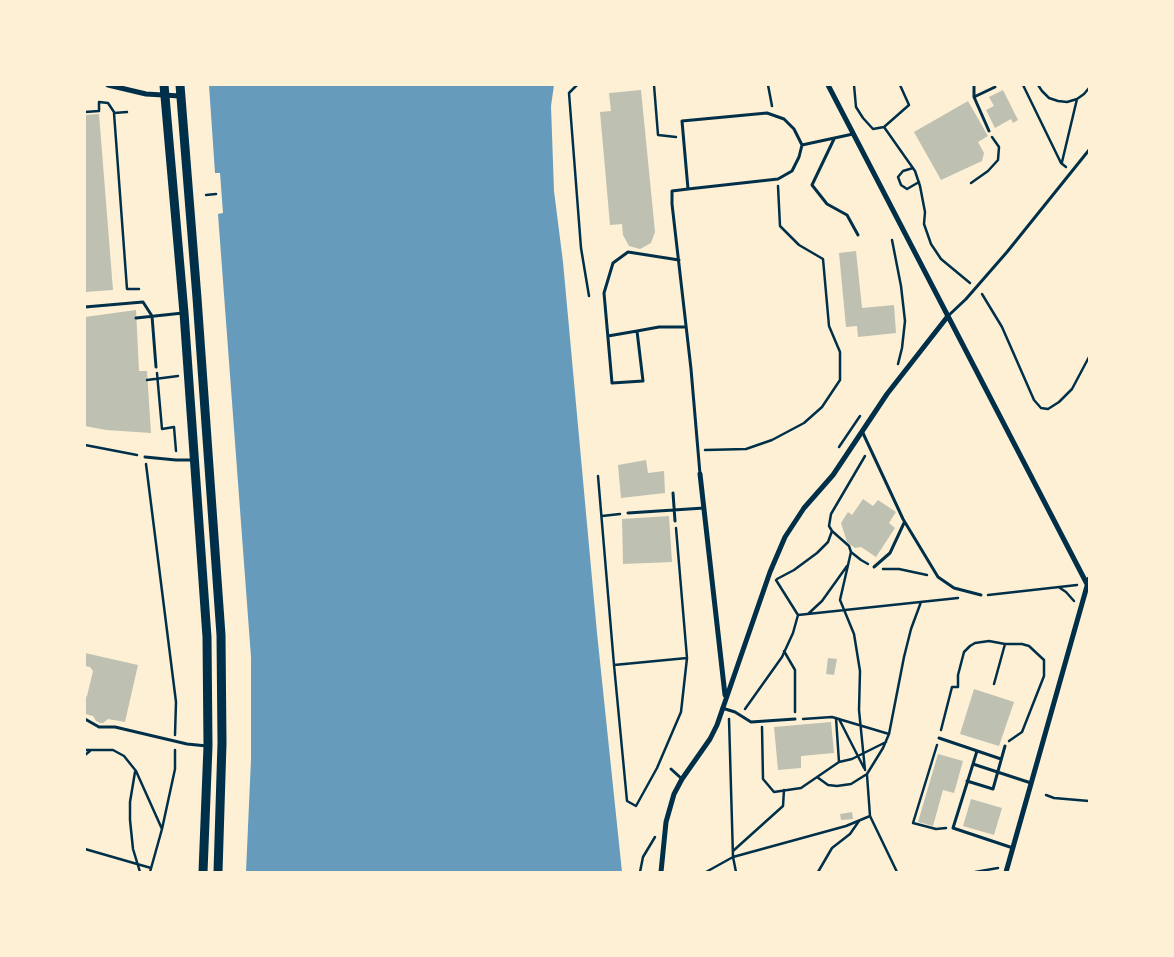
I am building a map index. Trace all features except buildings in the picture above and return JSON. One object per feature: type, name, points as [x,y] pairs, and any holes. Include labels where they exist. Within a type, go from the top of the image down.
[{"type":"main road","points":[[164,85],[184,313],[207,636],[208,746],[203,872]]},
{"type":"main road","points":[[180,85],[221,635],[222,742],[218,872]]},
{"type":"street","points":[[108,85],[136,92],[180,96]]},
{"type":"street","points":[[828,85],[1088,581],[1006,870]]},
{"type":"street","points":[[661,872],[669,807],[682,778],[710,739],[717,725],[776,555],[794,522],[833,475],[887,394],[948,316]]},
{"type":"street","points":[[700,474],[725,698]]},
{"type":"lane","points":[[974,85],[974,97],[989,132]]},
{"type":"lane","points":[[974,97],[994,87]]},
{"type":"lane","points":[[688,189],[682,121],[767,113],[784,119],[794,129],[802,144],[799,157],[792,171],[778,179],[672,191],[700,474]]},
{"type":"lane","points":[[802,144],[854,134]]},
{"type":"lane","points":[[834,138],[812,185],[827,204],[847,215],[858,235]]},
{"type":"lane","points":[[948,316],[966,299],[1007,252],[1089,150]]},
{"type":"lane","points":[[637,331],[643,381],[612,383],[604,293],[613,262],[628,252],[679,260]]},
{"type":"lane","points":[[85,307],[143,302],[152,316],[156,367]]},
{"type":"lane","points":[[136,318],[184,313]]},
{"type":"lane","points":[[608,336],[659,327],[686,327]]},
{"type":"lane","points":[[862,430],[904,522],[938,577],[954,588],[981,595]]},
{"type":"lane","points":[[145,457],[194,460]]},
{"type":"lane","points":[[674,492],[676,521]]},
{"type":"lane","points":[[628,513],[704,508]]},
{"type":"lane","points":[[874,567],[890,553],[902,531],[904,522]]},
{"type":"lane","points":[[722,708],[731,710],[751,722],[795,719]]},
{"type":"lane","points":[[85,719],[98,727],[115,727],[197,746],[208,746]]},
{"type":"lane","points":[[939,738],[1001,759]]},
{"type":"lane","points":[[967,782],[993,789],[1005,746]]},
{"type":"lane","points":[[977,751],[953,828],[1013,848]]},
{"type":"lane","points":[[973,764],[1032,783]]},
{"type":"lane","points":[[671,769],[682,778]]},
{"type":"path","points":[[577,85],[569,93],[581,248],[589,296]]},
{"type":"path","points":[[654,85],[658,135],[683,138]]},
{"type":"path","points":[[768,85],[773,107],[772,115]]},
{"type":"path","points":[[854,85],[856,107],[873,129],[884,127],[910,105],[900,85]]},
{"type":"path","points":[[1023,85],[1061,164],[1071,172]]},
{"type":"path","points":[[1038,85],[1049,98],[1058,102],[1077,99],[1089,88]]},
{"type":"path","points":[[1061,164],[1077,99]]},
{"type":"path","points":[[85,112],[99,111],[99,102],[108,103],[114,113],[127,289],[139,289]]},
{"type":"path","points":[[114,113],[127,112]]},
{"type":"path","points":[[971,183],[988,171],[998,160],[999,146],[989,132]]},
{"type":"path","points":[[913,168],[903,171],[898,176],[901,184],[907,189],[919,182]]},
{"type":"path","points":[[698,451],[746,449],[772,440],[804,423],[822,407],[840,380],[840,352],[829,326],[823,259],[799,245],[780,226],[778,179]]},
{"type":"path","points":[[206,195],[216,194]]},
{"type":"path","points":[[892,240],[901,286],[905,321],[898,366]]},
{"type":"path","points":[[156,367],[162,429],[174,427],[176,460]]},
{"type":"path","points":[[147,380],[178,376]]},
{"type":"path","points":[[836,452],[860,415]]},
{"type":"path","points":[[85,444],[145,457],[176,702],[175,770],[162,829],[150,870],[137,864],[85,849]]},
{"type":"path","points":[[776,579],[794,570],[817,554],[828,542],[832,531],[829,526],[830,514],[863,460],[869,446]]},
{"type":"path","points":[[598,476],[627,801],[636,806],[657,768],[681,712],[687,658],[676,521]]},
{"type":"path","points":[[602,516],[628,513]]},
{"type":"path","points":[[851,552],[840,600],[854,634],[860,671],[860,725],[865,770]]},
{"type":"path","points":[[808,614],[822,601],[848,564]]},
{"type":"path","points":[[740,716],[784,651],[793,633],[798,615],[770,572]]},
{"type":"path","points":[[981,595],[1059,587],[1088,581]]},
{"type":"path","points":[[1059,587],[1066,592],[1080,610]]},
{"type":"path","points":[[798,615],[961,598]]},
{"type":"path","points":[[817,777],[828,785],[837,786],[851,784],[867,774],[889,734],[904,657],[911,629],[921,602]]},
{"type":"path","points":[[953,828],[936,829],[913,823],[939,738],[952,687],[958,687],[958,676],[964,652],[975,643],[989,641],[1029,646],[1044,660],[1044,676],[1029,718],[1022,732],[1005,746]]},
{"type":"path","points":[[994,684],[1005,644]]},
{"type":"path","points":[[784,651],[795,670],[795,719],[838,719],[889,734]]},
{"type":"path","points":[[614,664],[687,658]]},
{"type":"path","points":[[729,716],[733,857],[736,872]]},
{"type":"path","points":[[838,719],[867,774],[870,816],[897,872]]},
{"type":"path","points":[[838,719],[839,762]]},
{"type":"path","points":[[762,722],[763,779],[774,792],[801,788],[839,762],[858,756],[886,742]]},
{"type":"path","points":[[85,750],[113,750],[124,756],[136,771],[162,829]]},
{"type":"path","points":[[85,755],[90,751]]},
{"type":"path","points":[[136,771],[130,802],[130,820],[131,834],[140,872]]},
{"type":"path","points":[[734,852],[783,806],[784,790]]},
{"type":"path","points":[[1046,795],[1054,798],[1089,801]]},
{"type":"path","points":[[706,872],[733,857],[846,826],[870,816]]},
{"type":"path","points":[[818,872],[832,848],[850,834],[859,821]]},
{"type":"path","points":[[640,872],[643,857],[655,837]]},
{"type":"path","points":[[975,872],[1006,870]]},
{"type":"water","points":[[209,85],[554,85],[551,106],[554,191],[563,262],[597,633],[622,872],[246,872],[251,759],[251,657],[218,214],[223,213],[220,173],[215,173]]}]
